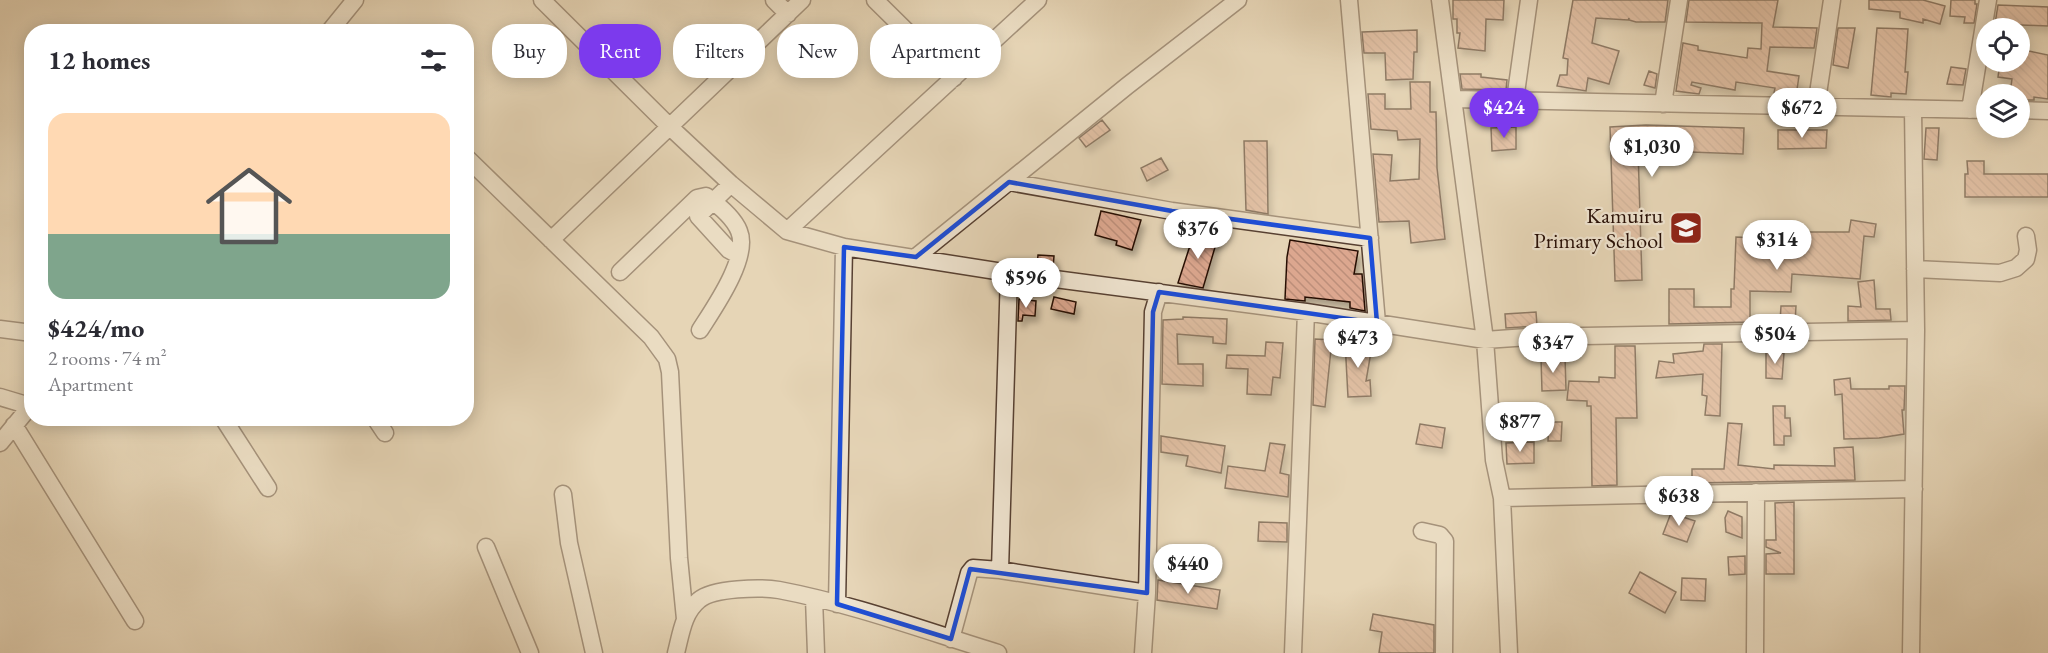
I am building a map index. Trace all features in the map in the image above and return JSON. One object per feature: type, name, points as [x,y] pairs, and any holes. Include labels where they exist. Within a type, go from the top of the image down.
[{"type":"street","points":[[339,24],[355,0]]},
{"type":"street","points":[[542,0],[670,127],[731,184],[787,231],[844,247],[1010,273],[1306,312],[1485,340],[1916,330]]},
{"type":"street","points":[[774,0],[788,14]]},
{"type":"street","points":[[551,240],[802,0]]},
{"type":"street","points":[[875,0],[899,24]]},
{"type":"street","points":[[1001,34],[1038,0]]},
{"type":"street","points":[[916,257],[1127,86],[1238,0]]},
{"type":"street","points":[[1349,0],[1377,323]]},
{"type":"street","points":[[1440,0],[1485,340],[1494,460],[1502,498],[1509,653]]},
{"type":"street","points":[[1515,100],[1529,0]]},
{"type":"street","points":[[1663,104],[1679,0]]},
{"type":"street","points":[[1816,107],[1832,0]]},
{"type":"street","points":[[1980,84],[1988,0]]},
{"type":"street","points":[[787,231],[954,78]]},
{"type":"street","points":[[1453,99],[1976,110]]},
{"type":"street","points":[[1911,653],[1916,330],[1913,109]]},
{"type":"street","points":[[2030,110],[2048,111]]},
{"type":"street","points":[[474,165],[651,337],[667,359],[672,398],[679,558],[685,618],[676,653]]},
{"type":"street","points":[[1009,182],[1172,211],[1370,238]]},
{"type":"street","points":[[713,201],[731,184]]},
{"type":"street","points":[[620,272],[697,198],[706,196],[713,201],[736,225],[741,241],[729,284],[700,330]]},
{"type":"street","points":[[1915,269],[2000,273],[2016,267],[2026,259],[2028,250],[2026,236]]},
{"type":"street","points":[[837,604],[844,247]]},
{"type":"street","points":[[1000,570],[1010,273]]},
{"type":"street","points":[[1143,653],[1147,593],[1154,312],[1159,292]]},
{"type":"street","points":[[1293,653],[1306,312]]},
{"type":"street","points":[[0,328],[24,332]]},
{"type":"street","points":[[0,397],[24,403]]},
{"type":"street","points":[[0,443],[24,413]]},
{"type":"street","points":[[14,425],[135,621]]},
{"type":"street","points":[[228,426],[268,488]]},
{"type":"street","points":[[380,426],[385,433]]},
{"type":"street","points":[[1502,498],[1914,489]]},
{"type":"street","points":[[1755,653],[1756,492]]},
{"type":"street","points":[[563,494],[569,543],[594,653]]},
{"type":"street","points":[[1422,531],[1440,535],[1445,541],[1444,653]]},
{"type":"street","points":[[486,547],[530,653]]},
{"type":"street","points":[[951,639],[969,573],[973,568],[1000,570],[1147,593]]},
{"type":"street","points":[[685,618],[700,599],[724,590],[777,589],[837,604],[998,653]]},
{"type":"street","points":[[814,598],[816,653]]},
{"type":"highlighted area","points":[[1009,182],[1172,211],[1370,238],[1377,323],[1159,292],[1153,312],[1147,593],[970,569],[951,639],[837,604],[844,247],[916,257]]},
{"type":"building","points":[[1453,0],[1504,0],[1503,20],[1486,19],[1485,51],[1458,48],[1460,33],[1457,33],[1457,19],[1453,19]]},
{"type":"building","points":[[1573,0],[1668,0],[1665,22],[1636,22],[1629,18],[1628,20],[1596,18],[1592,43],[1619,51],[1609,84],[1588,78],[1586,91],[1557,86],[1560,75],[1567,75],[1568,59],[1563,58]]},
{"type":"building","points":[[1689,0],[1778,0],[1773,27],[1817,28],[1814,48],[1770,47],[1767,71],[1799,76],[1796,96],[1774,93],[1775,88],[1736,82],[1735,90],[1692,82],[1691,85],[1701,88],[1699,94],[1676,91],[1683,43],[1698,46],[1698,50],[1747,58],[1748,48],[1761,49],[1762,23],[1686,22]]},
{"type":"building","points":[[1869,0],[1923,0],[1945,6],[1940,24],[1923,19],[1923,23],[1900,18],[1900,12],[1869,9]]},
{"type":"building","points":[[1951,0],[1975,0],[1977,4],[1974,23],[1964,23],[1965,17],[1950,16]]},
{"type":"building","points":[[1998,5],[2048,7],[2048,26],[2030,25],[2030,18],[1996,18]]},
{"type":"building","points":[[1838,28],[1855,28],[1848,68],[1833,65]]},
{"type":"building","points":[[1877,28],[1908,29],[1906,94],[1891,93],[1891,97],[1871,95]]},
{"type":"building","points":[[1417,30],[1413,79],[1386,80],[1385,53],[1364,53],[1362,32]]},
{"type":"building","points":[[2030,51],[2048,55],[2048,99],[2034,97],[2034,100],[2030,100],[2030,84],[2011,84],[2012,79],[1998,77],[1999,72],[2030,72]]},
{"type":"building","points":[[1951,67],[1966,69],[1963,85],[1947,84]]},
{"type":"building","points":[[1649,71],[1657,74],[1655,88],[1644,85]]},
{"type":"building","points":[[1460,74],[1481,74],[1481,77],[1507,80],[1506,90],[1462,89]]},
{"type":"building","points":[[1410,82],[1430,82],[1430,112],[1436,112],[1437,168],[1445,239],[1411,243],[1409,221],[1379,222],[1373,154],[1392,155],[1390,181],[1419,179],[1420,139],[1398,140],[1397,131],[1371,129],[1368,94],[1385,94],[1385,109],[1411,109]]},
{"type":"building","points":[[1102,120],[1110,130],[1086,147],[1079,138]]},
{"type":"building","points":[[1646,125],[1744,128],[1743,154],[1638,150],[1642,280],[1615,281],[1610,127]]},
{"type":"building","points":[[1516,127],[1516,149],[1492,151],[1491,128]]},
{"type":"building","points":[[1926,128],[1939,128],[1937,160],[1924,159]]},
{"type":"building","points":[[1778,130],[1827,130],[1826,148],[1778,149]]},
{"type":"building","points":[[1244,141],[1267,141],[1268,214],[1246,210]]},
{"type":"building","points":[[1161,158],[1168,170],[1147,181],[1141,168]]},
{"type":"building","points":[[1967,161],[1984,161],[1984,174],[2048,174],[2048,197],[1965,197]]},
{"type":"building","points":[[1101,211],[1141,220],[1132,250],[1116,245],[1117,241],[1095,235]]},
{"type":"building","points":[[1851,220],[1876,224],[1874,237],[1864,236],[1860,279],[1792,274],[1791,292],[1750,291],[1750,322],[1669,324],[1669,289],[1694,289],[1694,307],[1731,307],[1736,237],[1761,238],[1761,242],[1799,243],[1799,232],[1849,232]]},
{"type":"building","points":[[1195,230],[1218,237],[1203,288],[1178,283]]},
{"type":"building","points":[[1290,240],[1358,251],[1354,274],[1362,274],[1365,311],[1350,308],[1350,302],[1305,297],[1305,301],[1285,299]]},
{"type":"building","points":[[1038,255],[1054,256],[1053,268],[1037,266]]},
{"type":"building","points":[[1874,280],[1876,309],[1890,309],[1891,320],[1848,321],[1848,306],[1861,307],[1858,282]]},
{"type":"building","points":[[1054,297],[1076,302],[1074,314],[1051,309]]},
{"type":"building","points":[[1019,299],[1036,301],[1035,316],[1023,315],[1022,321],[1018,321]]},
{"type":"building","points":[[1781,306],[1796,306],[1795,322],[1780,322]]},
{"type":"building","points":[[1536,312],[1537,326],[1506,328],[1505,314]]},
{"type":"building","points":[[1183,317],[1227,319],[1226,344],[1213,343],[1213,337],[1177,334],[1178,364],[1203,364],[1203,386],[1162,384],[1163,320],[1183,319]]},
{"type":"building","points":[[1315,339],[1332,340],[1325,407],[1313,405]]},
{"type":"building","points":[[1345,341],[1372,346],[1366,381],[1370,380],[1371,396],[1348,397]]},
{"type":"building","points":[[1266,342],[1283,343],[1280,378],[1273,377],[1271,395],[1247,394],[1248,369],[1226,368],[1227,355],[1265,356]]},
{"type":"building","points":[[1704,344],[1722,344],[1720,416],[1705,415],[1707,396],[1702,395],[1703,374],[1656,378],[1659,361],[1674,363],[1673,354],[1703,351]]},
{"type":"building","points":[[1615,346],[1635,346],[1637,418],[1616,418],[1617,485],[1592,486],[1591,406],[1587,406],[1587,401],[1567,400],[1569,381],[1599,382],[1599,377],[1615,378]]},
{"type":"building","points":[[1766,352],[1784,353],[1782,379],[1766,378]]},
{"type":"building","points":[[1565,357],[1566,390],[1542,391],[1541,358]]},
{"type":"building","points":[[1850,378],[1851,389],[1889,389],[1889,386],[1905,386],[1904,410],[1902,410],[1904,434],[1879,438],[1844,439],[1842,394],[1835,395],[1834,380]]},
{"type":"building","points":[[1773,406],[1785,406],[1785,418],[1790,418],[1791,436],[1784,436],[1784,445],[1774,445]]},
{"type":"building","points":[[1549,422],[1562,422],[1561,441],[1548,441]]},
{"type":"building","points":[[1728,423],[1742,424],[1738,465],[1774,469],[1774,465],[1835,466],[1834,448],[1853,447],[1855,480],[1692,483],[1692,469],[1724,469]]},
{"type":"building","points":[[1420,424],[1445,428],[1442,448],[1416,444]]},
{"type":"building","points":[[1161,436],[1225,446],[1221,473],[1186,466],[1188,456],[1161,452]]},
{"type":"building","points":[[1534,442],[1534,463],[1507,464],[1506,443]]},
{"type":"building","points":[[1270,443],[1285,445],[1280,473],[1289,475],[1288,497],[1225,488],[1228,466],[1265,471]]},
{"type":"building","points":[[1794,502],[1794,574],[1766,574],[1766,554],[1781,553],[1766,547],[1766,540],[1776,540],[1775,503]]},
{"type":"building","points":[[1728,511],[1742,517],[1742,538],[1726,532],[1725,518]]},
{"type":"building","points":[[1671,513],[1695,521],[1687,542],[1663,534]]},
{"type":"building","points":[[1259,522],[1287,523],[1287,542],[1258,541]]},
{"type":"building","points":[[1745,556],[1745,574],[1729,575],[1728,557]]},
{"type":"building","points":[[1640,572],[1676,592],[1665,613],[1629,593]]},
{"type":"building","points":[[1682,578],[1706,579],[1705,601],[1681,600]]},
{"type":"building","points":[[1158,580],[1220,590],[1217,609],[1157,600]]},
{"type":"building","points":[[1373,614],[1434,625],[1434,653],[1379,653],[1382,632],[1370,630]]},
{"type":"place","name":"Kamuiru Primary School","points":[[1686,228]]}]
